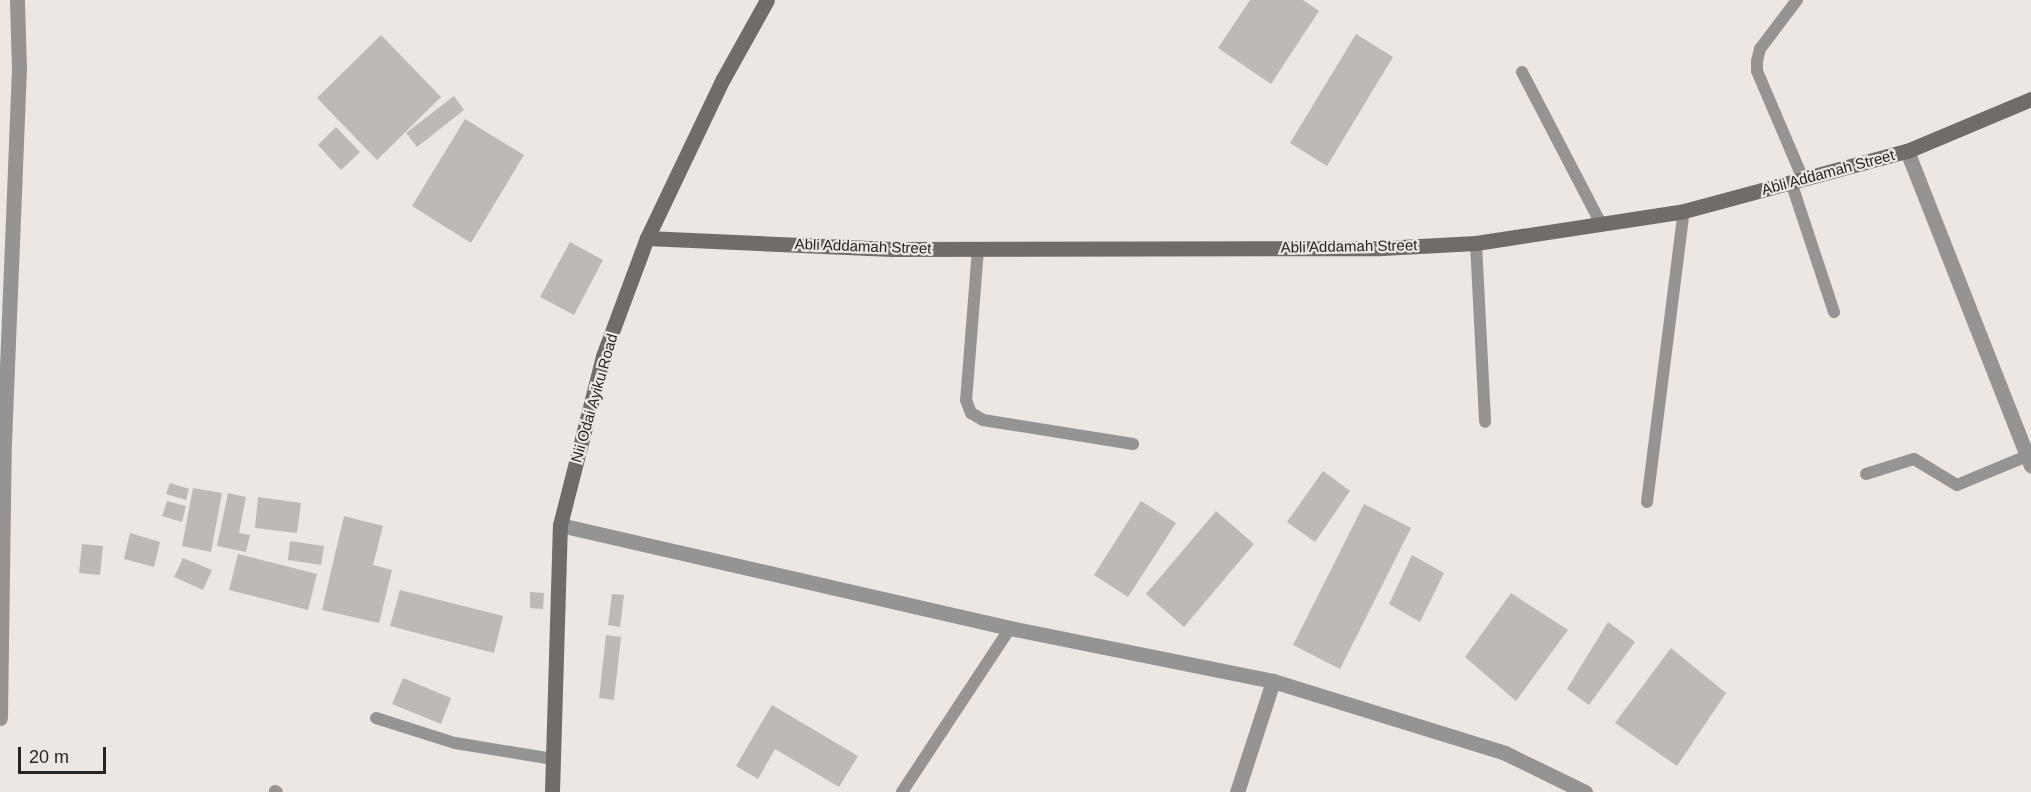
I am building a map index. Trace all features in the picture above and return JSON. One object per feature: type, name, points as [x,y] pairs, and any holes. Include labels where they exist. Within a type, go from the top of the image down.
[{"type":"street","points":[[0,718],[2,442],[19,69],[17,0]]},
{"type":"street","name":"Nii Odai Ayiku Road","points":[[552,792],[560,525],[603,356],[647,238],[723,79],[767,0]]},
{"type":"street","name":"Abli Addamah Street","points":[[647,238],[978,249],[1382,248],[1476,243],[1684,210],[1797,181],[1907,151],[2031,99]]},
{"type":"street","points":[[1907,151],[2029,460]]},
{"type":"street","points":[[560,525],[1010,628],[1273,681],[1506,753],[1584,792]]},
{"type":"street","points":[[1237,792],[1273,681]]},
{"type":"lane","points":[[1797,0],[1760,49],[1757,61],[1758,71],[1797,181],[1834,312]]},
{"type":"lane","points":[[1522,72],[1601,224]]},
{"type":"lane","points":[[1647,502],[1684,210]]},
{"type":"lane","points":[[1476,243],[1485,422]]},
{"type":"lane","points":[[978,249],[966,400],[971,413],[983,420],[1133,444]]},
{"type":"lane","points":[[1866,474],[1914,459],[1957,485],[2029,460]]},
{"type":"lane","points":[[902,792],[1010,628]]},
{"type":"lane","points":[[376,718],[455,743],[553,759]]},
{"type":"building","points":[[1250,0],[1303,0],[1319,11],[1271,84],[1218,48]]},
{"type":"building","points":[[1356,34],[1393,57],[1327,166],[1290,143]]},
{"type":"building","points":[[381,35],[441,97],[377,160],[317,98]]},
{"type":"building","points":[[454,96],[464,110],[417,147],[406,133]]},
{"type":"building","points":[[465,119],[524,155],[471,243],[412,206]]},
{"type":"building","points":[[336,127],[360,152],[341,170],[318,145]]},
{"type":"building","points":[[570,242],[603,260],[574,315],[540,297]]},
{"type":"building","points":[[1323,471],[1350,491],[1315,542],[1287,522]]},
{"type":"building","points":[[170,483],[189,489],[186,500],[166,494]]},
{"type":"building","points":[[193,488],[222,493],[211,552],[182,546]]},
{"type":"building","points":[[228,493],[246,497],[239,533],[250,535],[246,552],[217,546]]},
{"type":"building","points":[[258,497],[301,503],[297,533],[255,528]]},
{"type":"building","points":[[167,501],[186,506],[182,522],[162,516]]},
{"type":"building","points":[[1141,501],[1176,523],[1128,597],[1094,575]]},
{"type":"building","points":[[1364,504],[1411,528],[1340,669],[1293,645]]},
{"type":"building","points":[[1216,511],[1254,544],[1184,627],[1146,594]]},
{"type":"building","points":[[344,516],[383,526],[373,565],[392,570],[379,623],[322,610]]},
{"type":"building","points":[[130,533],[160,542],[154,567],[124,559]]},
{"type":"building","points":[[290,541],[324,546],[321,565],[288,560]]},
{"type":"building","points":[[82,544],[103,546],[100,575],[79,573]]},
{"type":"building","points":[[238,554],[317,574],[308,610],[229,590]]},
{"type":"building","points":[[1412,555],[1444,573],[1420,622],[1389,604]]},
{"type":"building","points":[[183,558],[212,570],[203,590],[174,577]]},
{"type":"building","points":[[400,590],[503,616],[494,653],[390,626]]},
{"type":"building","points":[[530,592],[544,593],[543,609],[530,608]]},
{"type":"building","points":[[1511,593],[1568,630],[1516,701],[1465,657]]},
{"type":"building","points":[[612,594],[624,595],[620,627],[608,625]]},
{"type":"building","points":[[1608,622],[1635,642],[1589,705],[1567,689]]},
{"type":"building","points":[[606,635],[621,637],[614,700],[599,698]]},
{"type":"building","points":[[1671,648],[1726,693],[1677,766],[1615,723]]},
{"type":"building","points":[[403,678],[451,698],[441,724],[392,704]]},
{"type":"building","points":[[772,705],[858,756],[839,787],[775,749],[758,779],[736,766]]}]
